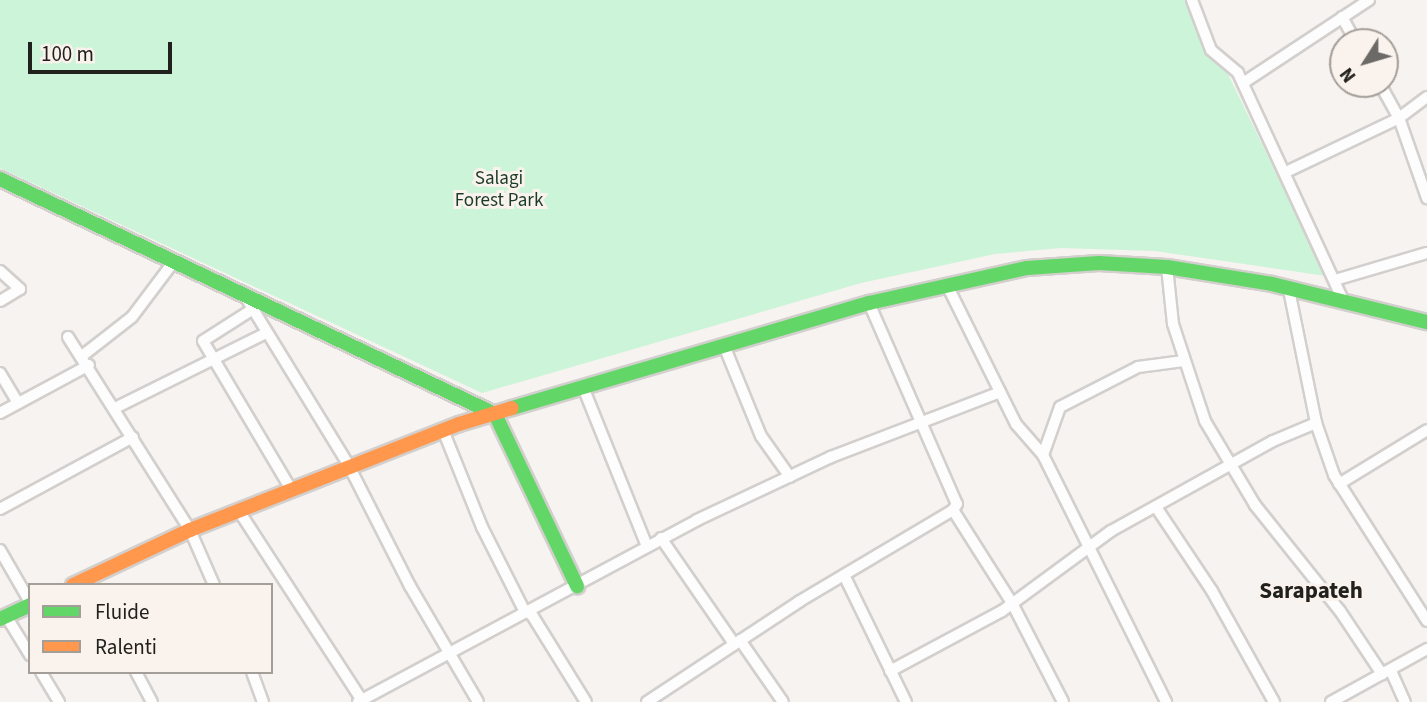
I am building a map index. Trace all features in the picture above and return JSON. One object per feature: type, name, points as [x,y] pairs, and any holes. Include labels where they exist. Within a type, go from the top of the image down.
[{"type":"street","points":[[1192,0],[1202,35],[1243,83],[1343,300]]},
{"type":"street","points":[[1243,83],[1369,0]]},
{"type":"street","points":[[1342,17],[1348,28]]},
{"type":"street","points":[[1286,172],[1399,118],[1427,97]]},
{"type":"street","points":[[1388,98],[1399,118],[1427,198]]},
{"type":"street","points":[[0,179],[242,291],[495,414],[577,586]]},
{"type":"street","points":[[1335,280],[1427,253]]},
{"type":"street","points":[[82,356],[132,317],[175,260]]},
{"type":"street","points":[[83,583],[190,530],[443,430],[869,303],[948,288],[1046,264],[1167,267],[1343,300],[1427,322]]},
{"type":"street","points":[[1167,267],[1173,324],[1205,421],[1255,506],[1340,611],[1405,702]]},
{"type":"street","points":[[0,271],[20,289],[0,301]]},
{"type":"street","points":[[948,288],[1016,424],[1042,455],[1166,702]]},
{"type":"street","points":[[1289,290],[1316,423],[1339,484],[1427,621]]},
{"type":"street","points":[[242,291],[349,466],[478,702]]},
{"type":"street","points":[[647,702],[737,642],[953,510],[957,504],[869,303]]},
{"type":"street","points":[[253,309],[203,341],[292,491]]},
{"type":"street","points":[[115,408],[267,333]]},
{"type":"street","points":[[68,337],[89,365],[190,530],[214,583]]},
{"type":"street","points":[[725,348],[761,436],[790,477]]},
{"type":"street","points":[[1042,455],[1060,407],[1138,367],[1184,361]]},
{"type":"street","points":[[0,413],[89,365]]},
{"type":"street","points":[[0,373],[18,403]]},
{"type":"street","points":[[583,387],[647,547]]},
{"type":"street","points":[[239,511],[361,701],[448,650],[577,586],[661,538],[922,419],[932,421],[1000,392]]},
{"type":"street","points":[[890,671],[1012,603],[1089,549],[1156,507],[1316,423]]},
{"type":"street","points":[[443,430],[482,527],[524,610],[532,614],[586,702]]},
{"type":"street","points":[[1339,484],[1427,430]]},
{"type":"street","points":[[0,509],[134,437]]},
{"type":"street","points":[[1156,507],[1212,591],[1274,702]]},
{"type":"street","points":[[953,510],[1012,603],[1063,702]]},
{"type":"street","points":[[661,538],[783,702]]},
{"type":"street","points":[[0,550],[28,600]]},
{"type":"street","points":[[844,575],[906,702]]},
{"type":"street","points":[[28,605],[3,618],[28,652]]},
{"type":"street","points":[[1331,702],[1427,649]]},
{"type":"street","points":[[42,674],[59,702]]},
{"type":"street","points":[[137,674],[152,702]]},
{"type":"street","points":[[253,674],[263,702]]},
{"type":"green space","name":"Salagi Forest Park","points":[[0,0],[1192,0],[1326,276],[1155,251],[1061,248],[995,254],[861,283],[482,393],[0,168]]},
{"type":"traffic: fast","points":[[0,179],[495,414],[577,586]]},
{"type":"traffic: fast","points":[[512,408],[869,303],[1027,268],[1099,263],[1167,267],[1272,284],[1427,322]]},
{"type":"traffic: fast","points":[[0,619],[28,606]]},
{"type":"traffic: slow","points":[[77,583],[190,530],[459,424],[512,408]]},
{"type":"district","name":"Sarapateh","points":[[1311,591]]}]
